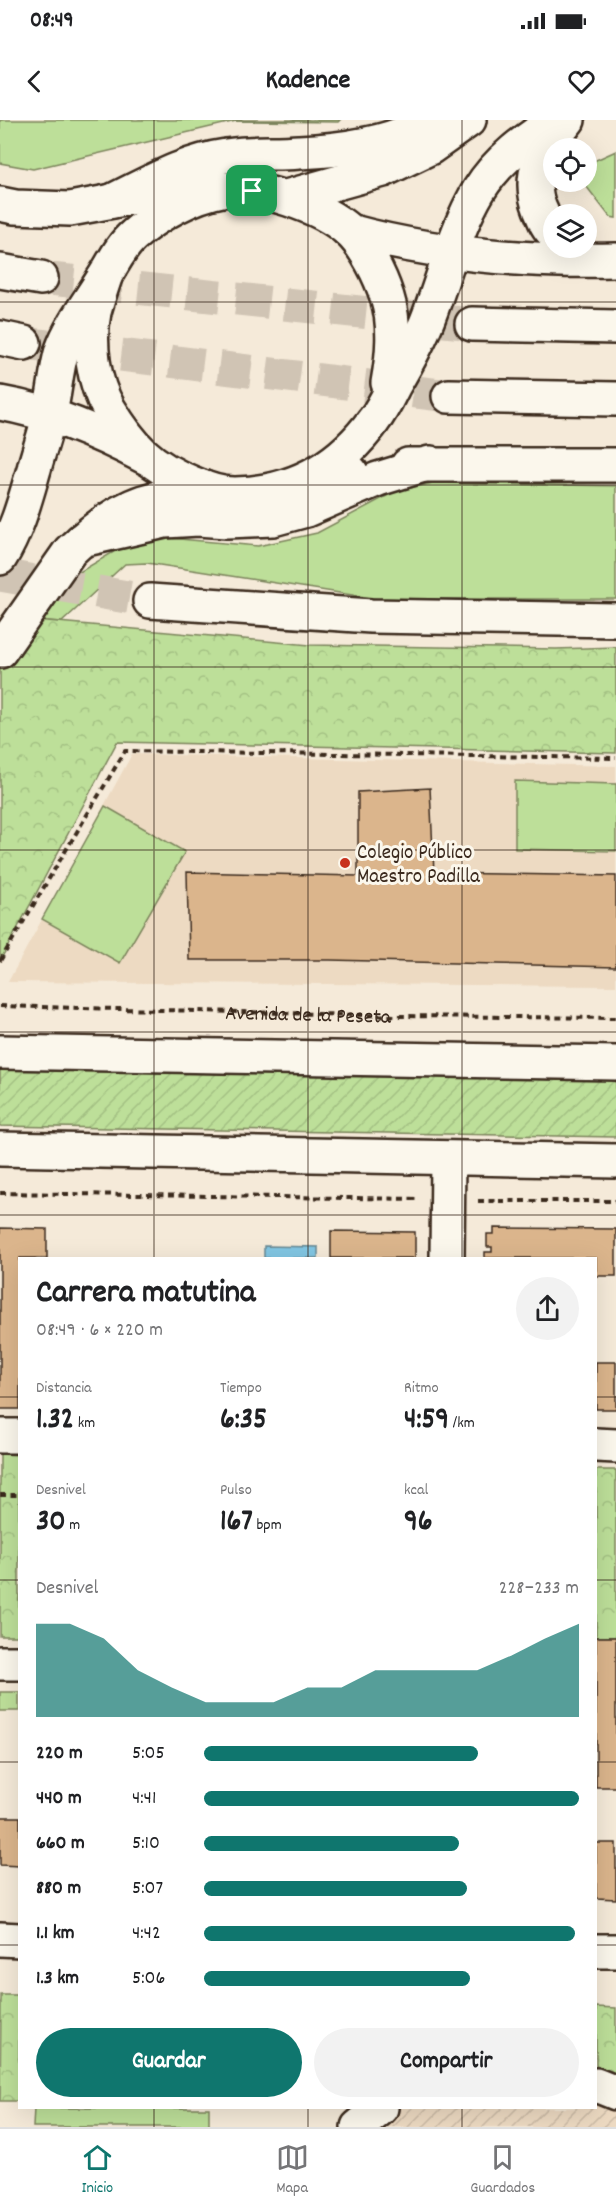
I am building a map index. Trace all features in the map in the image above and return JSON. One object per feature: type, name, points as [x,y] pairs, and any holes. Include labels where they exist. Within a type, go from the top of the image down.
[{"type":"main road","points":[[112,201],[174,170],[201,160],[354,146],[413,131],[430,120]]},
{"type":"main road","points":[[286,197],[383,170],[431,147],[469,120]]},
{"type":"main road","points":[[287,488],[332,465],[374,420],[428,318],[467,211],[480,187],[499,162],[521,143],[556,120]]},
{"type":"main road","points":[[543,216],[538,203],[534,177],[542,153],[568,120]]},
{"type":"main road","points":[[147,458],[121,428],[102,396],[94,364],[94,313],[105,277],[114,258],[134,235],[189,199],[223,189]]},
{"type":"main road","points":[[0,204],[15,207],[70,209],[167,191],[223,189],[286,197],[329,217],[349,231],[369,258],[387,298],[393,331],[392,356],[384,402]]},
{"type":"main road","points":[[349,231],[421,249],[523,259],[547,258]]},
{"type":"main road","points":[[0,271],[41,278]]},
{"type":"main road","points":[[0,558],[9,544],[20,515],[50,415],[63,350],[84,307],[105,277]]},
{"type":"main road","points":[[472,324],[616,327]]},
{"type":"main road","points":[[449,396],[616,399]]},
{"type":"main road","points":[[0,403],[50,415],[105,436],[147,458],[167,473],[227,494],[254,494],[387,466],[430,464],[616,465]]},
{"type":"main road","points":[[0,651],[76,545],[165,521],[273,519],[306,510],[378,479],[430,464]]},
{"type":"main road","points":[[0,621],[76,545],[117,514],[142,502],[202,487]]},
{"type":"main road","points":[[150,601],[371,616],[616,620]]},
{"type":"main road","name":"Avenida de la Peseta","points":[[0,1052],[616,1063]]},
{"type":"main road","points":[[0,1149],[448,1160],[616,1161]]},
{"type":"main road","points":[[447,1257],[448,1160]]},
{"type":"main road","points":[[0,1436],[18,1436]]},
{"type":"main road","points":[[597,1446],[616,1446]]},
{"type":"main road","points":[[0,1663],[18,1663]]},
{"type":"main road","points":[[0,1939],[18,1940]]},
{"type":"main road","points":[[597,1951],[616,1951]]},
{"type":"main road","points":[[597,2085],[616,2093]]},
{"type":"main road","points":[[358,2127],[380,2109]]},
{"type":"path","points":[[0,961],[125,751],[616,758]]},
{"type":"path","name":"Avenida de la Peseta","points":[[0,1006],[399,1016],[616,1018]]},
{"type":"path","points":[[0,1193],[422,1199]]},
{"type":"path","points":[[472,1200],[616,1201]]},
{"type":"path","points":[[0,1495],[18,1495]]},
{"type":"shaded area","name":"Colegio Público Maestro Padilla","points":[[132,754],[616,766],[616,986],[8,982]]},
{"type":"shaded area","points":[[597,2085],[616,2093],[616,2127],[358,2127],[380,2109],[597,2109]]},
{"type":"green space","points":[[0,120],[340,120],[338,122],[236,121],[33,169],[0,163]]},
{"type":"green space","points":[[616,151],[616,218],[610,217],[591,192],[597,192],[597,160]]},
{"type":"green space","points":[[433,483],[616,486],[616,599],[378,599],[147,563],[125,564],[62,622],[36,620],[76,574],[122,547],[168,538],[258,546],[317,533],[396,491]]},
{"type":"green space","points":[[36,620],[310,645],[556,649],[616,647],[616,753],[117,742],[0,961],[0,664]]},
{"type":"green space","points":[[515,781],[616,784],[616,851],[515,849]]},
{"type":"green space","points":[[105,806],[185,852],[120,963],[42,919]]},
{"type":"green space","points":[[0,1067],[616,1078],[616,1137],[0,1126]]},
{"type":"green space","points":[[0,1454],[18,1455],[18,1636],[0,1636]]},
{"type":"green space","points":[[597,1470],[616,1470],[616,1637],[597,1637]]},
{"type":"green space","points":[[0,1692],[18,1692],[18,1711],[0,1711]]},
{"type":"green space","points":[[1,1995],[18,1995],[18,2101],[0,2101]]},
{"type":"green space","points":[[597,2007],[616,2008],[616,2074],[597,2065]]},
{"type":"green space","points":[[34,2109],[209,2109],[209,2127],[33,2127]]},
{"type":"water","points":[[264,1246],[318,1247],[318,1257],[264,1257]]},
{"type":"building","points":[[430,788],[434,873],[616,876],[616,967],[330,960],[189,960],[187,872],[358,876],[358,792]]},
{"type":"building","points":[[0,1228],[47,1229],[47,1257],[18,1257],[18,1409],[0,1409]]},
{"type":"building","points":[[494,1228],[616,1229],[616,1276],[597,1276],[597,1257],[485,1257],[485,1252],[492,1252],[492,1247],[487,1247],[487,1234],[494,1234]]},
{"type":"building","points":[[331,1231],[415,1232],[415,1257],[331,1257]]},
{"type":"building","points":[[597,1362],[616,1362],[616,1409],[597,1409]]},
{"type":"building","points":[[597,1637],[616,1637],[616,1787],[597,1787]]},
{"type":"building","points":[[0,1817],[18,1817],[18,1866],[0,1865]]},
{"type":"building","points":[[597,1843],[616,1843],[616,1899],[597,1898]]},
{"type":"tunnel","points":[[41,278],[472,324]]},
{"type":"tunnel","points":[[24,343],[449,396]]},
{"type":"tunnel","points":[[0,575],[150,601]]},
{"type":"place","name":"Colegio Público Maestro Padilla","points":[[345,863]]},
{"type":"route","points":[[223,189],[252,191],[286,197],[329,217],[349,231],[369,258],[387,298],[393,331],[392,356],[384,402],[374,420],[332,465],[287,488],[254,494],[227,494],[167,473],[147,458],[121,428],[102,396],[94,364],[94,313],[105,277],[114,258],[134,235],[189,199],[223,189]]}]
